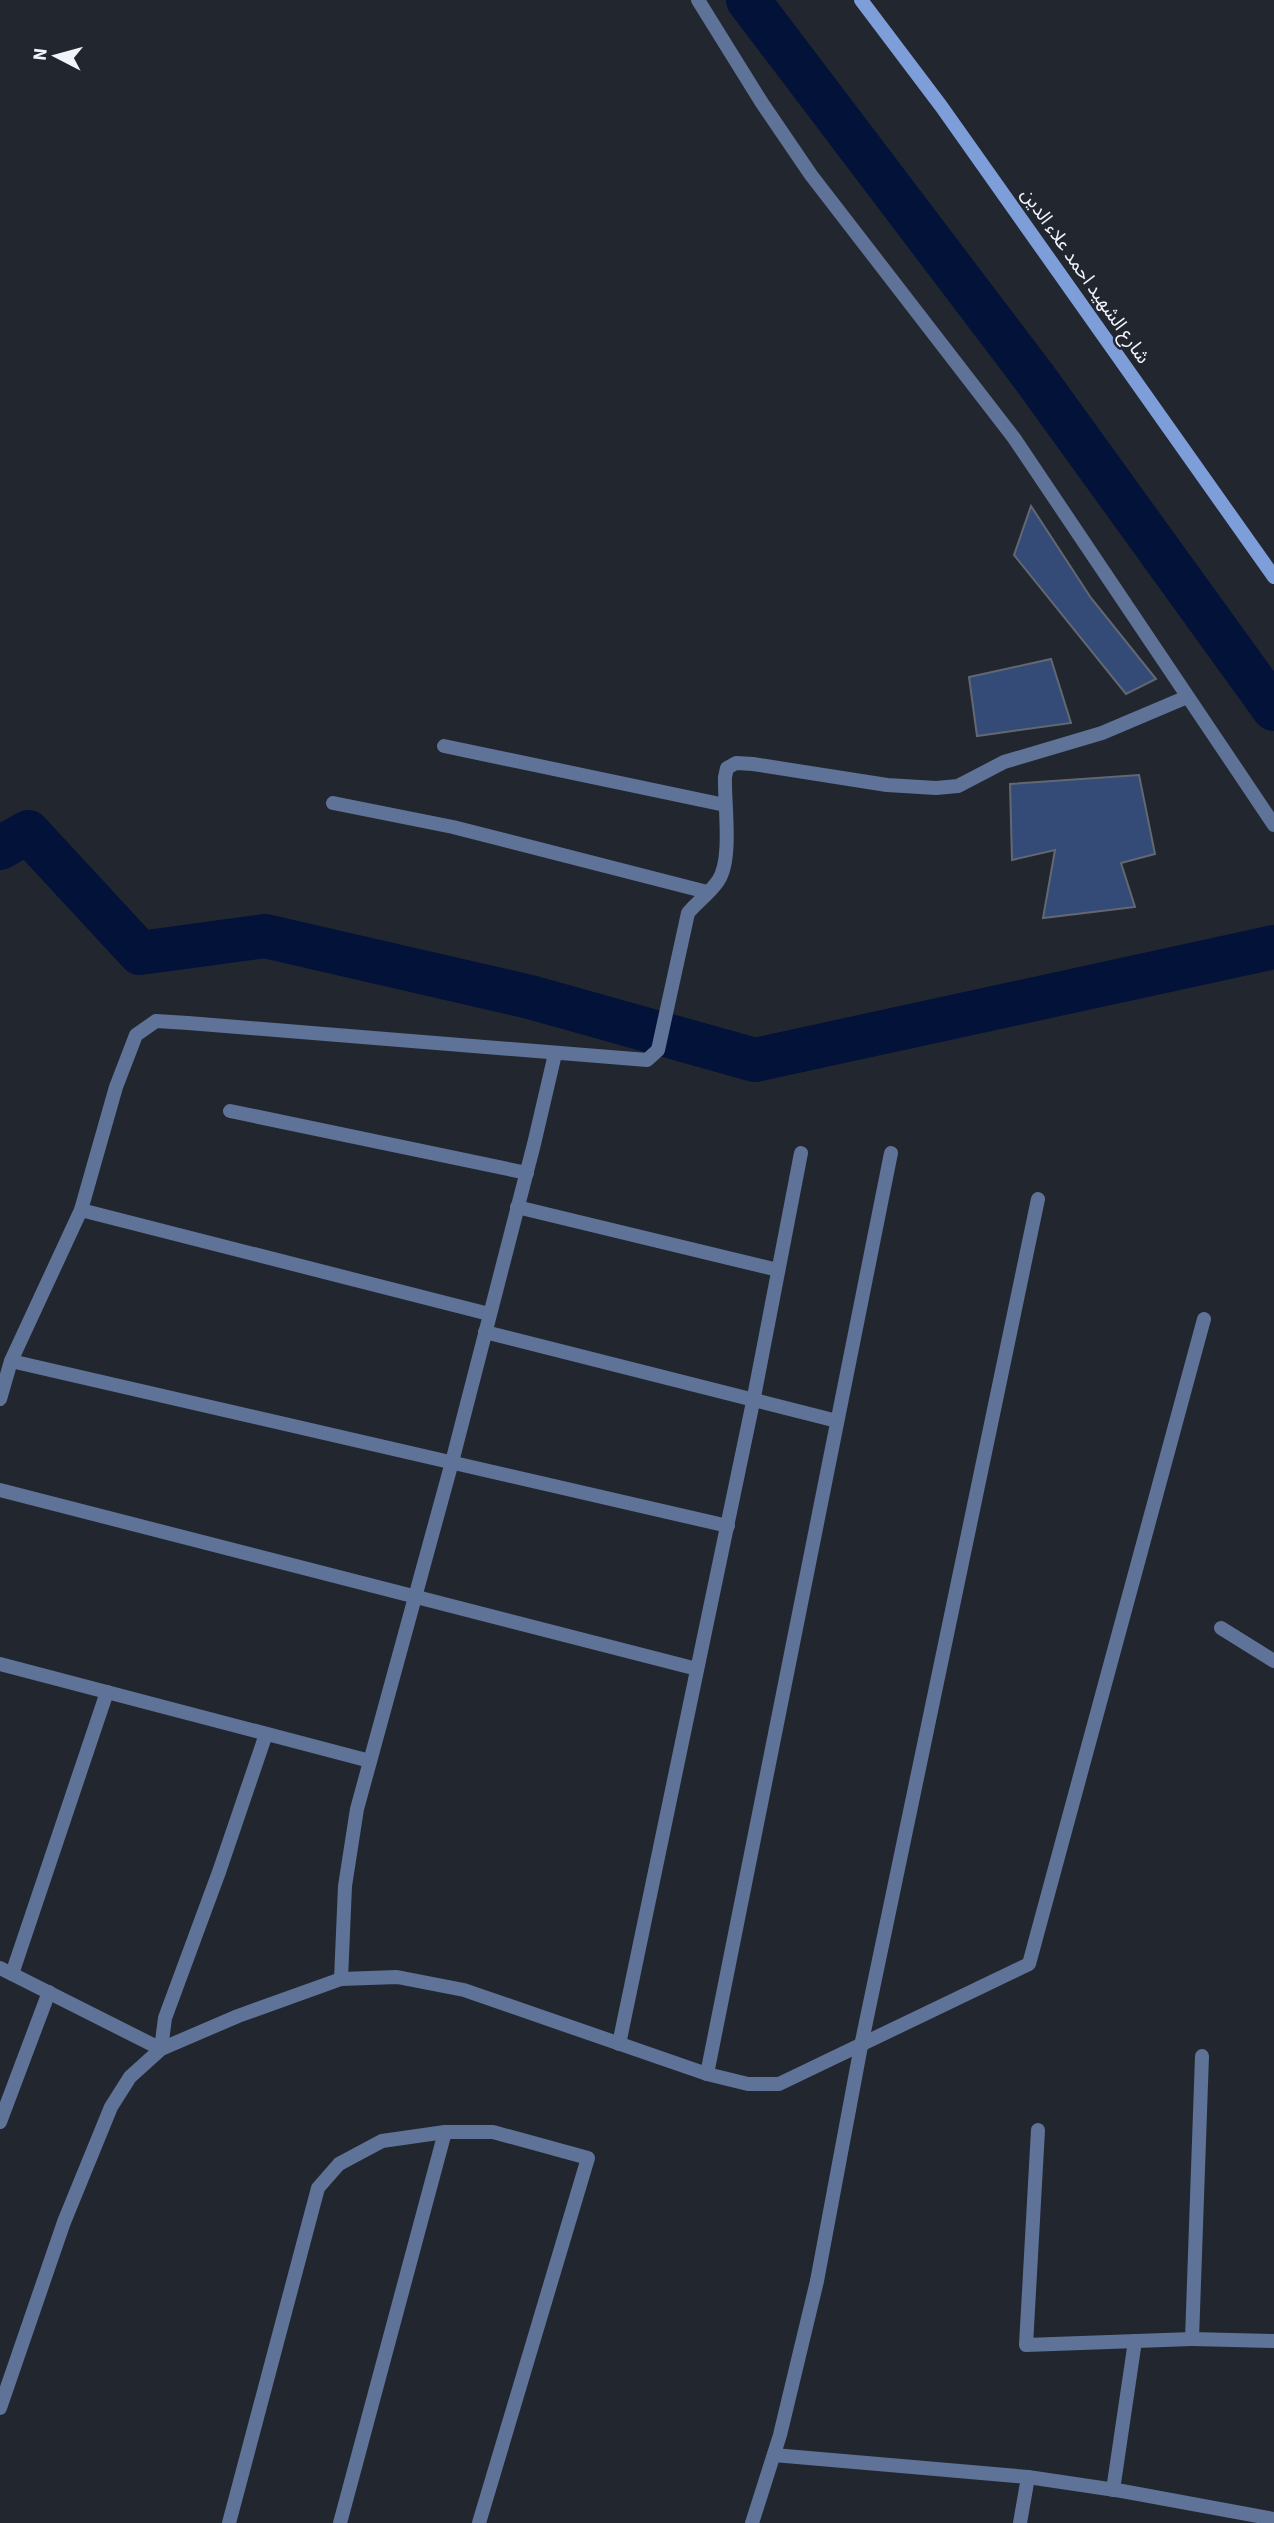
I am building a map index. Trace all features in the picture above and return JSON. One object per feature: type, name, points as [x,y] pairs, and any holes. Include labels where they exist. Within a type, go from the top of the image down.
[{"type":"main road","name":"شارع الشهيد احمد علاء الدين","points":[[861,0],[949,118],[1274,577]]},
{"type":"street","points":[[698,0],[762,103],[811,175],[1014,438],[1274,825]]},
{"type":"street","points":[[0,1399],[11,1361],[81,1210],[116,1087],[136,1035],[156,1021],[647,1060],[658,1050],[688,914],[718,882],[723,870],[726,854],[727,768],[736,763],[887,785],[936,788],[958,786],[1004,762],[1102,733],[1187,697]]},
{"type":"street","points":[[444,747],[725,805]]},
{"type":"street","points":[[333,803],[453,827],[707,892]]},
{"type":"street","points":[[341,1979],[345,1886],[357,1809],[452,1462],[555,1054]]},
{"type":"street","points":[[230,1111],[527,1173]]},
{"type":"street","points":[[619,2044],[728,1526],[801,1153]]},
{"type":"street","points":[[706,2074],[891,1153]]},
{"type":"street","points":[[752,2523],[774,2455],[817,2281],[861,2046],[1038,1199]]},
{"type":"street","points":[[517,1207],[778,1270]]},
{"type":"street","points":[[81,1210],[489,1314]]},
{"type":"street","points":[[0,2408],[64,2222],[111,2106],[130,2077],[161,2049],[237,2016],[341,1979],[397,1977],[464,1990],[706,2074],[748,2084],[779,2084],[1029,1964],[1204,1319]]},
{"type":"street","points":[[485,1332],[753,1402],[837,1421]]},
{"type":"street","points":[[11,1361],[728,1526]]},
{"type":"street","points":[[0,1490],[697,1669]]},
{"type":"street","points":[[1221,1628],[1274,1661]]},
{"type":"street","points":[[0,1664],[370,1761]]},
{"type":"street","points":[[107,1692],[60,1837],[6,1971],[161,2049]]},
{"type":"street","points":[[161,2049],[165,2018],[266,1734]]},
{"type":"street","points":[[0,2122],[49,1992]]},
{"type":"street","points":[[1192,2339],[1202,2056]]},
{"type":"street","points":[[1038,2130],[1026,2345],[1192,2339],[1274,2341]]},
{"type":"street","points":[[229,2523],[318,2188],[339,2164],[382,2141],[445,2132],[493,2132],[588,2158],[479,2523]]},
{"type":"street","points":[[340,2523],[445,2132]]},
{"type":"street","points":[[1113,2490],[1135,2341]]},
{"type":"street","points":[[774,2455],[1028,2477],[1274,2519]]},
{"type":"street","points":[[1020,2523],[1028,2477]]},
{"type":"building","points":[[1031,506],[1091,598],[1156,679],[1126,694],[1014,555]]},
{"type":"building","points":[[1051,659],[1071,723],[977,736],[969,677]]},
{"type":"building","points":[[1139,775],[1155,854],[1121,863],[1135,907],[1043,918],[1055,850],[1012,860],[1010,784]]},
{"type":"waterway","points":[[748,0],[1034,377],[1274,709]]},
{"type":"waterway","points":[[0,848],[28,832],[140,953],[265,936],[530,997],[755,1060],[1274,947]]}]
